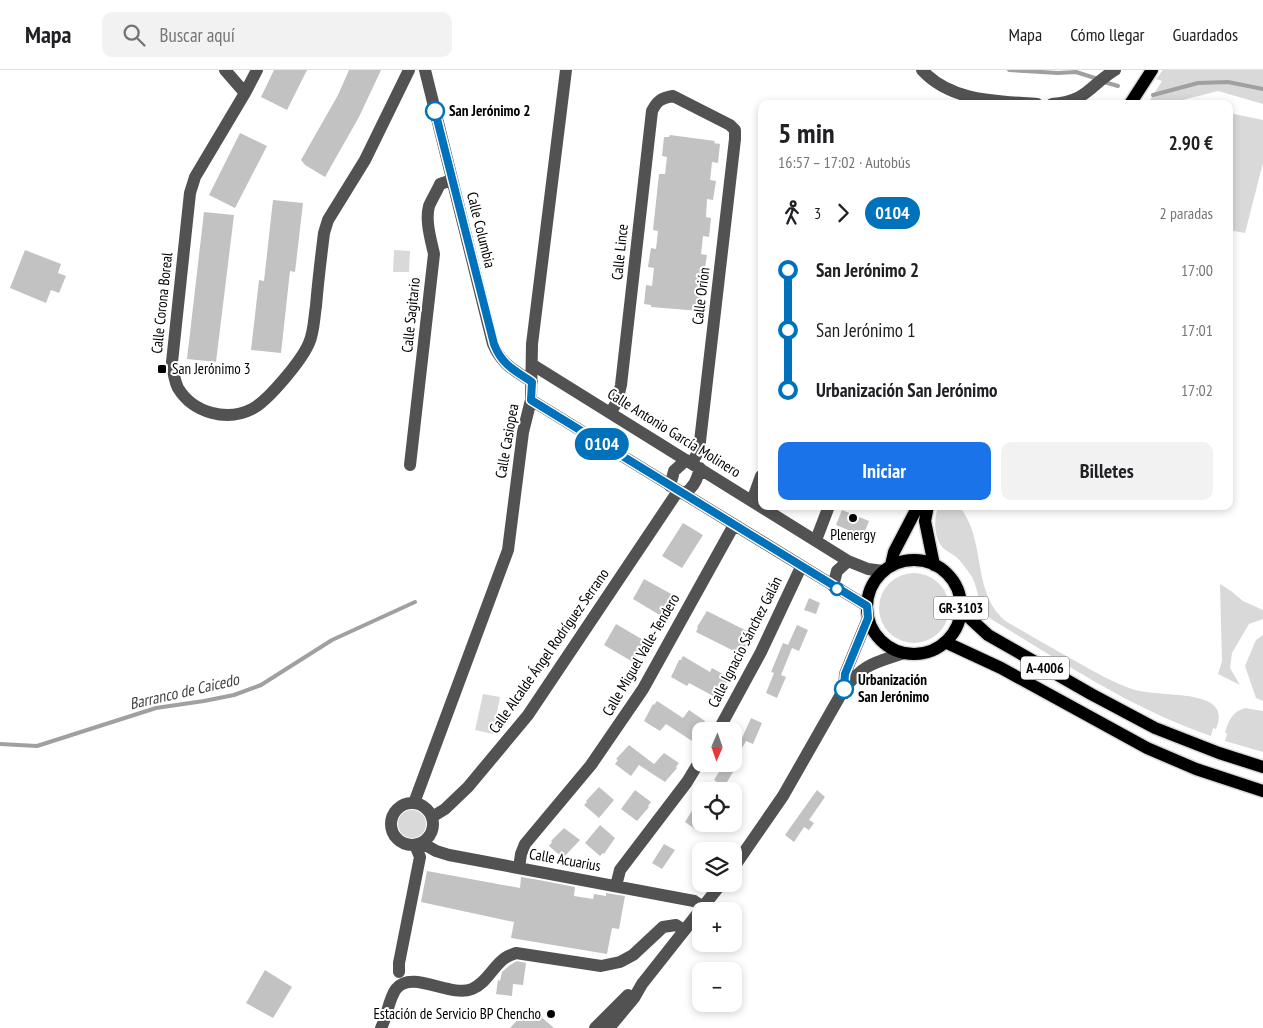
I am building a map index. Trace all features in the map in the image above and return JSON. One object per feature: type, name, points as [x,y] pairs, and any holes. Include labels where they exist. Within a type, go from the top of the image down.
[{"type":"main road","points":[[1133,100],[1152,70]]},
{"type":"main road","points":[[887,568],[916,510]]},
{"type":"main road","points":[[927,510],[925,521],[934,564],[920,560],[905,560],[887,568],[875,580],[869,592],[867,612],[873,630],[881,640],[892,648],[904,653],[918,654],[933,650],[945,642]]},
{"type":"main road","name":"GR-3103","points":[[934,564],[946,572],[960,596],[961,610],[958,622],[953,633],[945,642]]},
{"type":"main road","name":"A-4006","points":[[961,610],[988,635],[1098,698],[1155,728],[1219,753],[1263,767]]},
{"type":"main road","name":"A-4006","points":[[945,642],[1001,668],[1147,748],[1196,769],[1263,791]]},
{"type":"street","points":[[225,70],[245,93]]},
{"type":"street","name":"Calle Corona Boreal","points":[[257,70],[195,177],[190,193],[172,362],[174,377],[184,397],[193,404],[215,414],[240,414],[262,403],[305,351],[312,333],[324,233],[328,220],[366,160],[409,70]]},
{"type":"street","name":"Calle Columbia","points":[[425,70],[498,357],[507,366],[532,382]]},
{"type":"street","name":"Calle Casiopea","points":[[414,802],[508,550],[523,432],[531,400],[532,344],[566,70]]},
{"type":"street","points":[[922,70],[944,87],[963,95],[984,100]]},
{"type":"street","points":[[1076,100],[1113,71]]},
{"type":"street","name":"Calle Lince","points":[[610,412],[617,402],[621,385],[652,111],[656,103],[664,98],[673,96],[730,125],[735,130]]},
{"type":"street","name":"Calle Orión","points":[[693,464],[699,450],[736,138],[735,130]]},
{"type":"street","name":"Calle Sagitario","points":[[410,465],[434,254],[428,223],[428,211],[440,184],[452,180]]},
{"type":"street","name":"Calle Antonio García Molinero","points":[[533,365],[758,505]]},
{"type":"street","points":[[531,400],[833,586],[867,612],[845,674],[844,689]]},
{"type":"street","points":[[693,464],[695,483],[691,489],[677,490],[674,471],[693,464]]},
{"type":"street","points":[[752,501],[758,484]]},
{"type":"street","name":"Calle Alcalde Ángel Rodríguez Serrano","points":[[432,817],[445,809],[468,787],[528,715],[677,490]]},
{"type":"street","name":"Calle Antonio García Molinero","points":[[767,510],[848,560],[868,569],[887,568]]},
{"type":"street","points":[[816,540],[828,510]]},
{"type":"street","name":"Calle Miguel Valle-Tendero","points":[[519,868],[525,844],[591,765],[643,689],[734,525]]},
{"type":"street","points":[[833,586],[837,571],[848,560]]},
{"type":"street","name":"Calle Ignacio Sánchez Galán","points":[[723,722],[762,652],[801,567]]},
{"type":"street","points":[[742,855],[783,796],[844,689],[856,674],[869,664],[904,653]]},
{"type":"street","points":[[616,886],[620,870],[693,772]]},
{"type":"street","points":[[414,802],[425,807],[432,817],[434,825],[432,832],[419,844],[408,845],[396,838],[390,825],[394,811],[400,806],[414,802]]},
{"type":"street","points":[[399,972],[399,963],[420,857],[419,844]]},
{"type":"street","name":"Calle Acuarius","points":[[419,844],[449,855],[695,902]]},
{"type":"street","points":[[706,902],[714,892]]},
{"type":"street","points":[[609,1028],[634,998],[642,984],[692,920]]},
{"type":"street","points":[[380,1028],[385,1020],[395,990],[403,982],[411,981],[460,991],[470,990],[480,985],[505,958],[516,953],[601,966],[620,962],[633,955],[663,927],[676,925],[684,930]]},
{"type":"street","points":[[595,1028],[626,996],[642,984]]},
{"type":"shaded area","points":[[1163,70],[1263,70],[1263,104],[1218,91],[1183,100],[1150,100],[1162,81],[1156,79]]},
{"type":"shaded area","points":[[1233,114],[1263,120],[1263,163],[1245,233],[1233,231]]},
{"type":"shaded area","points":[[394,250],[410,251],[409,272],[393,272]]},
{"type":"shaded area","points":[[961,510],[973,533],[986,592],[992,605],[1003,618],[1090,669],[1132,689],[1150,693],[1190,696],[1211,703],[1217,709],[1219,720],[1216,729],[1213,728],[1211,736],[1153,712],[1098,684],[991,619],[983,608],[972,577],[958,558],[939,543],[935,527],[937,511]]},
{"type":"shaded area","points":[[914,573],[927,576],[939,583],[946,595],[949,608],[946,621],[939,633],[927,640],[914,643],[901,640],[889,633],[882,621],[879,608],[882,595],[889,583],[901,576]]},
{"type":"shaded area","points":[[1220,584],[1243,601],[1263,610],[1263,619],[1249,624],[1232,653],[1230,668],[1240,685],[1218,674],[1222,661]]},
{"type":"shaded area","points":[[1263,635],[1263,701],[1256,698],[1245,666],[1256,640]]},
{"type":"shaded area","points":[[483,694],[500,697],[493,734],[475,730]]},
{"type":"shaded area","points":[[1245,708],[1263,711],[1263,752],[1225,741],[1227,734],[1225,732],[1230,720],[1234,714]]},
{"type":"shaded area","points":[[412,810],[422,814],[426,824],[422,834],[412,838],[402,834],[398,824],[402,814]]},
{"type":"building","points":[[274,70],[307,70],[287,110],[261,97]]},
{"type":"building","points":[[349,70],[381,70],[359,117],[325,177],[305,165],[301,160],[338,95]]},
{"type":"building","points":[[240,133],[267,146],[235,208],[209,195]]},
{"type":"building","points":[[670,135],[715,141],[714,143],[720,144],[718,163],[712,162],[710,180],[716,181],[713,200],[707,199],[706,217],[711,218],[709,237],[703,236],[701,254],[707,255],[704,274],[699,273],[697,291],[702,292],[700,311],[651,307],[651,305],[644,304],[646,285],[652,286],[654,268],[648,267],[651,248],[656,249],[658,231],[653,230],[659,174],[665,174],[667,157],[662,156],[664,137],[669,137]]},
{"type":"building","points":[[273,200],[303,203],[295,272],[290,271],[281,353],[251,350],[259,280],[264,281]]},
{"type":"building","points":[[204,212],[234,215],[216,362],[187,359]]},
{"type":"building","points":[[25,250],[61,264],[58,273],[66,276],[59,293],[51,290],[46,303],[10,288]]},
{"type":"building","points":[[842,510],[869,521],[863,536],[836,525]]},
{"type":"building","points":[[683,523],[703,535],[682,568],[662,556]]},
{"type":"building","points":[[644,579],[675,596],[663,617],[633,599]]},
{"type":"building","points":[[809,598],[820,603],[816,614],[804,610]]},
{"type":"building","points":[[707,611],[751,633],[744,651],[740,654],[696,632]]},
{"type":"building","points":[[616,624],[645,641],[633,662],[604,645]]},
{"type":"building","points":[[797,625],[808,630],[799,651],[792,648],[781,675],[786,677],[777,698],[766,693],[774,673],[771,672],[783,643],[788,645]]},
{"type":"building","points":[[683,656],[710,672],[712,668],[728,677],[717,698],[689,683],[687,686],[671,677]]},
{"type":"building","points":[[657,701],[683,718],[689,710],[705,721],[692,722],[692,741],[666,724],[660,731],[644,721]]},
{"type":"building","points":[[751,718],[762,723],[753,744],[746,741],[742,748],[742,738]]},
{"type":"building","points":[[629,745],[654,764],[664,753],[679,763],[677,768],[665,782],[639,765],[631,776],[615,764],[618,760],[616,759]]},
{"type":"building","points":[[719,772],[733,772],[727,782],[717,782],[714,780]]},
{"type":"building","points":[[599,787],[614,800],[599,818],[584,805]]},
{"type":"building","points":[[635,790],[651,802],[637,821],[621,809]]},
{"type":"building","points":[[817,790],[825,797],[809,820],[814,823],[809,830],[804,827],[794,842],[785,835]]},
{"type":"building","points":[[692,811],[692,827],[685,822]]},
{"type":"building","points":[[600,825],[615,838],[604,854],[600,856],[585,843]]},
{"type":"building","points":[[564,828],[580,840],[563,858],[549,846],[551,841]]},
{"type":"building","points":[[664,844],[675,850],[662,869],[652,863]]},
{"type":"building","points":[[427,871],[520,888],[521,877],[539,880],[575,887],[574,896],[593,899],[594,894],[606,896],[606,893],[625,896],[619,929],[612,928],[607,954],[511,938],[514,922],[421,902]]},
{"type":"building","points":[[517,961],[526,963],[523,985],[513,984],[512,996],[496,994],[498,980],[500,981],[502,972]]},
{"type":"building","points":[[265,970],[292,987],[273,1018],[246,1003]]},
{"type":"building","points":[[530,1006],[539,1015],[554,1028],[510,1028]]},
{"type":"waterway","points":[[1009,70],[1058,73],[1076,72],[1098,79]]},
{"type":"waterway","points":[[1104,82],[1118,86]]},
{"type":"waterway","points":[[1153,95],[1198,83],[1228,82],[1263,89]]},
{"type":"waterway","name":"Barranco de Caicedo","points":[[0,744],[37,746],[156,708],[234,695],[261,685],[332,640],[415,602]]},
{"type":"bus line","name":"0104","points":[[435,111],[498,357],[507,366],[532,382],[531,400],[867,606],[868,618],[845,674],[844,689]]},
{"type":"place","name":"San Jerónimo 2","points":[[435,111]]},
{"type":"place","name":"San Jerónimo 3","points":[[162,369]]},
{"type":"place","name":"Plenergy","points":[[853,518]]},
{"type":"place","name":"Urbanización San Jerónimo","points":[[844,689]]},
{"type":"place","name":"Estación de Servicio BP Chencho","points":[[551,1014]]}]
